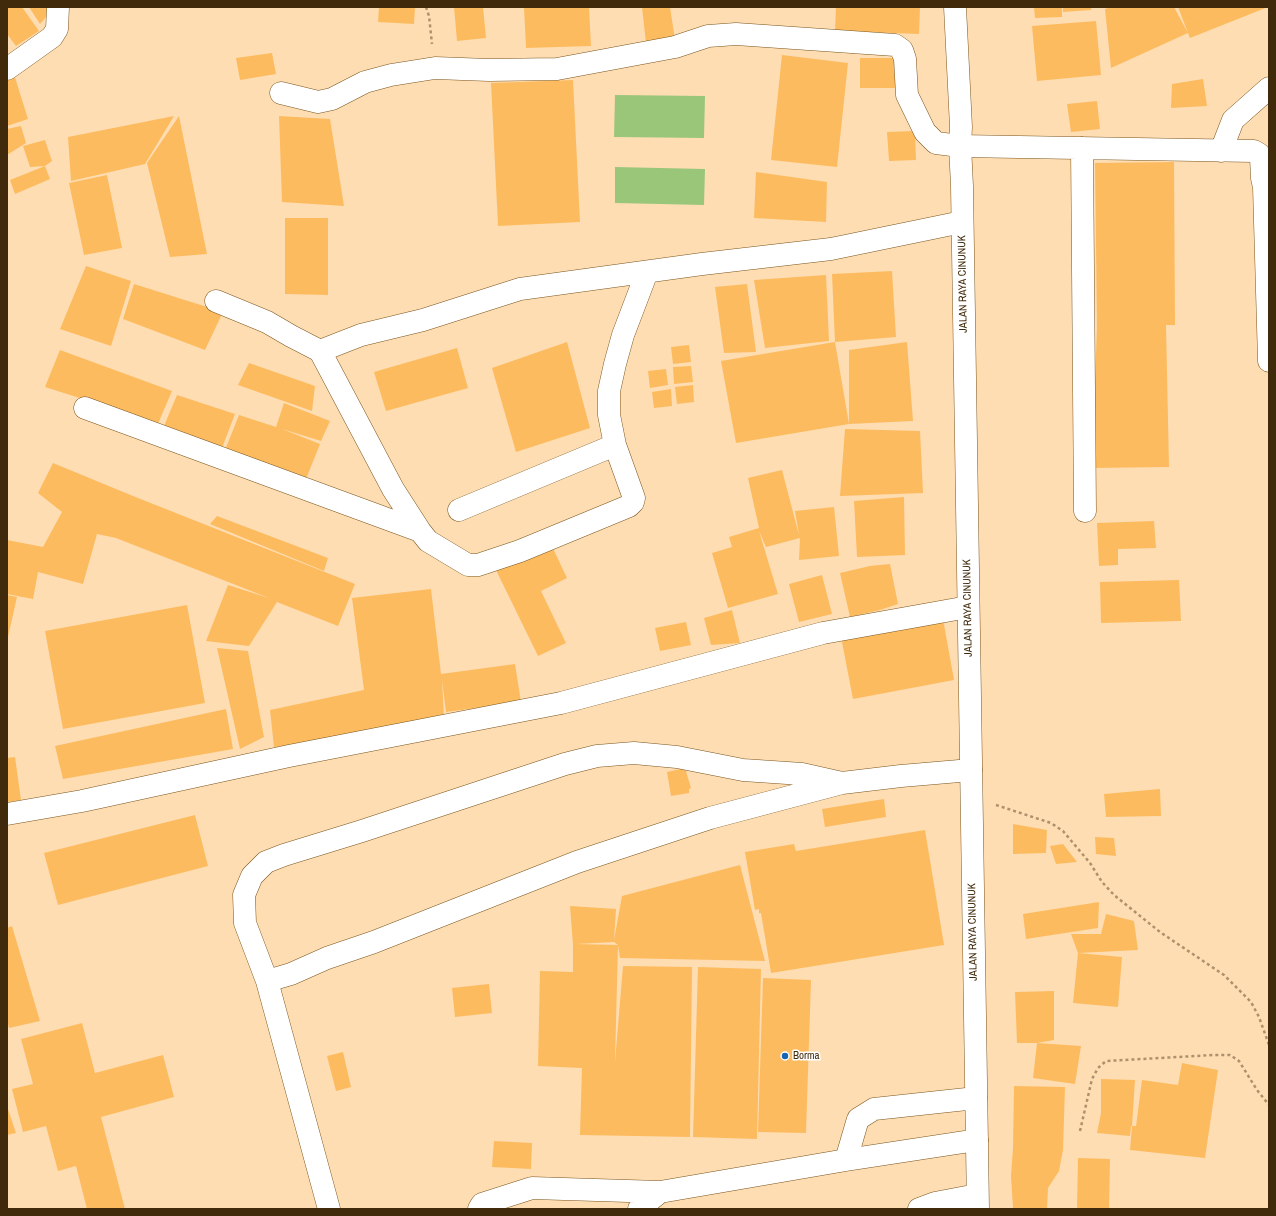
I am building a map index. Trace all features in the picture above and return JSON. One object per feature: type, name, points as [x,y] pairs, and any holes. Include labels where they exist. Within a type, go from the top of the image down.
[{"type":"main road","points":[[7,69],[52,38],[57,25],[58,7]]},
{"type":"main road","name":"JALAN RAYA CINUNUK","points":[[955,7],[959,85],[962,222],[977,1202]]},
{"type":"main road","points":[[281,93],[318,102],[332,98],[365,82],[391,75],[435,68],[489,70],[557,69],[675,47],[708,36],[736,34],[895,45],[902,50],[905,59],[907,95],[925,132],[936,143],[960,137],[1082,148],[1254,151],[1259,154],[1262,158],[1262,178],[1264,187],[1269,361]]},
{"type":"main road","points":[[1221,151],[1233,120],[1269,88]]},
{"type":"main road","points":[[1082,148],[1085,511]]},
{"type":"main road","points":[[320,351],[361,335],[422,320],[520,290],[702,264],[831,249],[962,222]]},
{"type":"main road","points":[[216,301],[267,322],[320,351],[393,489],[428,542],[468,564],[478,565],[520,551],[629,506],[633,502],[634,498],[615,445],[610,414],[609,391],[623,335],[647,272]]},
{"type":"main road","points":[[85,408],[420,531]]},
{"type":"main road","points":[[459,510],[615,445]]},
{"type":"main road","points":[[7,814],[82,801],[289,756],[561,704],[823,633],[968,607]]},
{"type":"main road","points":[[328,1209],[266,982],[245,923],[244,895],[252,876],[266,862],[284,854],[362,831],[565,764],[597,756],[634,753],[677,757],[743,770],[802,774],[842,783]]},
{"type":"main road","points":[[266,982],[291,974],[327,958],[374,942],[577,862],[710,818],[842,783],[971,770]]},
{"type":"main road","points":[[846,1160],[858,1119],[874,1108],[976,1098]]},
{"type":"main road","points":[[479,1209],[482,1204],[532,1188],[660,1192],[846,1160],[977,1140]]},
{"type":"main road","points":[[639,1209],[660,1192]]},
{"type":"main road","points":[[919,1209],[935,1203],[977,1202]]},
{"type":"path","points":[[426,7],[429,16],[435,68]]},
{"type":"path","points":[[971,798],[1051,823],[1063,831],[1090,863],[1102,882],[1114,895],[1160,932],[1224,975],[1251,1002],[1259,1017],[1269,1045]]},
{"type":"path","points":[[1080,1131],[1092,1079],[1098,1068],[1106,1061],[1230,1055],[1239,1061],[1269,1105]]},
{"type":"green space","points":[[615,95],[705,96],[704,138],[614,137]]},
{"type":"green space","points":[[615,167],[705,169],[704,205],[615,203]]},
{"type":"building","points":[[7,7],[22,7],[39,31],[16,46],[7,34]]},
{"type":"building","points":[[29,7],[49,7],[48,15],[40,24]]},
{"type":"building","points":[[379,7],[415,7],[414,24],[378,22]]},
{"type":"building","points":[[454,7],[483,7],[486,38],[457,41]]},
{"type":"building","points":[[524,7],[589,7],[591,46],[526,48]]},
{"type":"building","points":[[642,7],[670,7],[675,40],[646,43]]},
{"type":"building","points":[[836,7],[920,7],[919,34],[835,31]]},
{"type":"building","points":[[1034,7],[1062,7],[1062,17],[1035,18]]},
{"type":"building","points":[[1063,7],[1091,7],[1091,10],[1063,12]]},
{"type":"building","points":[[1111,7],[1174,7],[1188,33],[1111,68],[1105,9]]},
{"type":"building","points":[[1178,7],[1268,7],[1190,38]]},
{"type":"building","points":[[1096,21],[1101,75],[1037,81],[1032,26]]},
{"type":"building","points":[[272,53],[276,74],[240,80],[236,58]]},
{"type":"building","points":[[782,55],[848,63],[837,167],[771,160]]},
{"type":"building","points":[[860,58],[897,58],[897,88],[860,88]]},
{"type":"building","points":[[14,74],[28,119],[7,126],[7,80]]},
{"type":"building","points":[[1203,79],[1207,106],[1171,108],[1172,84]]},
{"type":"building","points":[[573,80],[580,222],[498,226],[491,83]]},
{"type":"building","points":[[1097,101],[1100,129],[1071,132],[1067,104]]},
{"type":"building","points":[[174,116],[145,164],[71,181],[68,137]]},
{"type":"building","points":[[179,116],[207,254],[170,257],[147,163]]},
{"type":"building","points":[[279,116],[330,119],[344,206],[282,202]]},
{"type":"building","points":[[21,126],[26,143],[7,155],[7,129]]},
{"type":"building","points":[[915,131],[916,160],[889,161],[887,132]]},
{"type":"building","points":[[45,140],[52,161],[45,166],[30,167],[23,146]]},
{"type":"building","points":[[1174,162],[1175,325],[1166,325],[1169,467],[1092,468],[1097,326],[1095,163]]},
{"type":"building","points":[[45,166],[50,179],[15,194],[10,180]]},
{"type":"building","points":[[756,172],[827,182],[826,222],[754,218]]},
{"type":"building","points":[[107,175],[122,248],[84,255],[69,183]]},
{"type":"building","points":[[285,218],[328,218],[328,295],[285,294]]},
{"type":"building","points":[[86,266],[131,281],[111,346],[60,329]]},
{"type":"building","points":[[892,271],[896,337],[835,342],[832,274]]},
{"type":"building","points":[[826,275],[829,341],[765,348],[754,280]]},
{"type":"building","points":[[134,284],[223,312],[205,350],[123,319]]},
{"type":"building","points":[[747,284],[756,352],[724,353],[715,287]]},
{"type":"building","points":[[567,342],[590,428],[516,452],[492,368]]},
{"type":"building","points":[[835,342],[849,424],[736,443],[721,361]]},
{"type":"building","points":[[907,342],[913,421],[849,424],[849,350]]},
{"type":"building","points":[[689,345],[691,362],[673,364],[671,347]]},
{"type":"building","points":[[457,348],[468,388],[386,411],[374,372]]},
{"type":"building","points":[[60,350],[172,391],[157,426],[86,400],[45,387]]},
{"type":"building","points":[[249,363],[315,386],[312,411],[238,385]]},
{"type":"building","points":[[691,366],[693,382],[674,384],[673,367]]},
{"type":"building","points":[[666,369],[668,385],[650,388],[648,371]]},
{"type":"building","points":[[693,385],[694,402],[677,404],[675,387]]},
{"type":"building","points":[[671,389],[672,406],[654,408],[652,392]]},
{"type":"building","points":[[177,395],[235,414],[222,448],[164,426]]},
{"type":"building","points":[[284,403],[330,421],[321,441],[282,429],[320,444],[306,479],[225,450],[239,415],[276,427]]},
{"type":"building","points":[[845,429],[920,431],[923,493],[840,496]]},
{"type":"building","points":[[53,463],[355,584],[338,626],[277,602],[249,646],[206,641],[228,585],[269,598],[116,538],[97,534],[83,584],[38,572],[33,599],[7,594],[7,540],[43,547],[62,512],[38,493]]},
{"type":"building","points":[[782,470],[799,535],[795,511],[834,507],[839,556],[799,560],[800,538],[766,547],[759,531],[778,594],[728,608],[712,553],[732,547],[729,537],[759,528],[748,478]]},
{"type":"building","points":[[904,497],[905,555],[857,557],[854,501]]},
{"type":"building","points":[[217,516],[328,558],[324,571],[210,524]]},
{"type":"building","points":[[1154,521],[1156,548],[1118,549],[1118,565],[1099,566],[1097,523]]},
{"type":"building","points":[[549,540],[567,578],[541,591],[566,643],[538,656],[494,566]]},
{"type":"building","points":[[890,564],[898,604],[850,617],[840,573],[870,566]]},
{"type":"building","points":[[822,575],[832,614],[799,622],[789,584]]},
{"type":"building","points":[[1179,580],[1181,621],[1101,623],[1100,582]]},
{"type":"building","points":[[431,589],[441,674],[515,664],[521,702],[446,712],[442,680],[444,717],[318,743],[274,747],[270,710],[364,690],[352,598]]},
{"type":"building","points":[[7,595],[17,597],[8,637],[7,637]]},
{"type":"building","points":[[187,605],[205,703],[63,729],[45,631]]},
{"type":"building","points":[[732,610],[740,643],[711,645],[704,618]]},
{"type":"building","points":[[943,619],[954,680],[853,699],[841,637]]},
{"type":"building","points":[[686,622],[691,645],[660,651],[655,628]]},
{"type":"building","points":[[217,648],[248,651],[264,737],[240,749]]},
{"type":"building","points":[[226,709],[233,749],[63,779],[55,746]]},
{"type":"building","points":[[15,757],[21,800],[7,802],[7,758]]},
{"type":"building","points":[[685,768],[691,788],[689,789],[689,793],[671,796],[667,772]]},
{"type":"building","points":[[1160,789],[1161,816],[1106,817],[1104,794]]},
{"type":"building","points":[[884,799],[886,817],[825,827],[822,809]]},
{"type":"building","points":[[195,815],[208,866],[58,905],[44,853]]},
{"type":"building","points":[[1013,824],[1047,830],[1046,853],[1013,854]]},
{"type":"building","points":[[925,830],[944,945],[771,973],[761,913],[759,913],[759,909],[755,910],[745,852],[794,844],[796,851]]},
{"type":"building","points":[[1095,837],[1114,838],[1116,856],[1096,854]]},
{"type":"building","points":[[1063,844],[1077,862],[1056,864],[1050,846]]},
{"type":"building","points":[[740,865],[765,961],[620,958],[618,945],[615,1062],[623,966],[692,967],[690,1137],[580,1135],[582,1068],[538,1066],[540,971],[573,972],[573,945],[570,906],[616,909],[614,940],[622,896]],"holes":[[[614,942],[618,945],[576,944]]]},
{"type":"building","points":[[1099,902],[1098,928],[1026,939],[1023,914]]},
{"type":"building","points":[[1106,914],[1134,921],[1138,950],[1078,953],[1071,934],[1101,934]]},
{"type":"building","points":[[12,926],[40,1021],[9,1028],[7,1020],[7,928]]},
{"type":"building","points":[[1078,953],[1122,957],[1118,1007],[1073,1003]]},
{"type":"building","points":[[698,967],[761,969],[757,1139],[693,1137]]},
{"type":"building","name":"Borma","points":[[763,978],[811,980],[806,1133],[758,1132]]},
{"type":"building","points":[[489,984],[492,1013],[455,1017],[452,988]]},
{"type":"building","points":[[1054,991],[1054,1040],[1037,1043],[1017,1043],[1015,992]]},
{"type":"building","points":[[82,1023],[95,1073],[163,1055],[174,1097],[101,1117],[125,1209],[87,1209],[76,1166],[58,1171],[46,1126],[23,1132],[12,1089],[33,1084],[21,1039]]},
{"type":"building","points":[[1037,1043],[1081,1046],[1075,1084],[1033,1078]]},
{"type":"building","points":[[343,1052],[351,1087],[336,1091],[327,1056]]},
{"type":"building","points":[[1182,1063],[1218,1070],[1205,1158],[1130,1150],[1132,1126],[1136,1126],[1142,1080],[1178,1085]]},
{"type":"building","points":[[1101,1079],[1135,1080],[1130,1136],[1097,1133],[1101,1113]]},
{"type":"building","points":[[1014,1086],[1065,1087],[1063,1150],[1059,1171],[1048,1188],[1047,1209],[1013,1208],[1011,1176]]},
{"type":"building","points":[[7,1106],[16,1133],[7,1135]]},
{"type":"building","points":[[494,1141],[532,1143],[531,1169],[492,1167]]},
{"type":"building","points":[[1078,1158],[1110,1159],[1109,1209],[1077,1209]]},
{"type":"place","name":"Borma","points":[[785,1056]]}]
